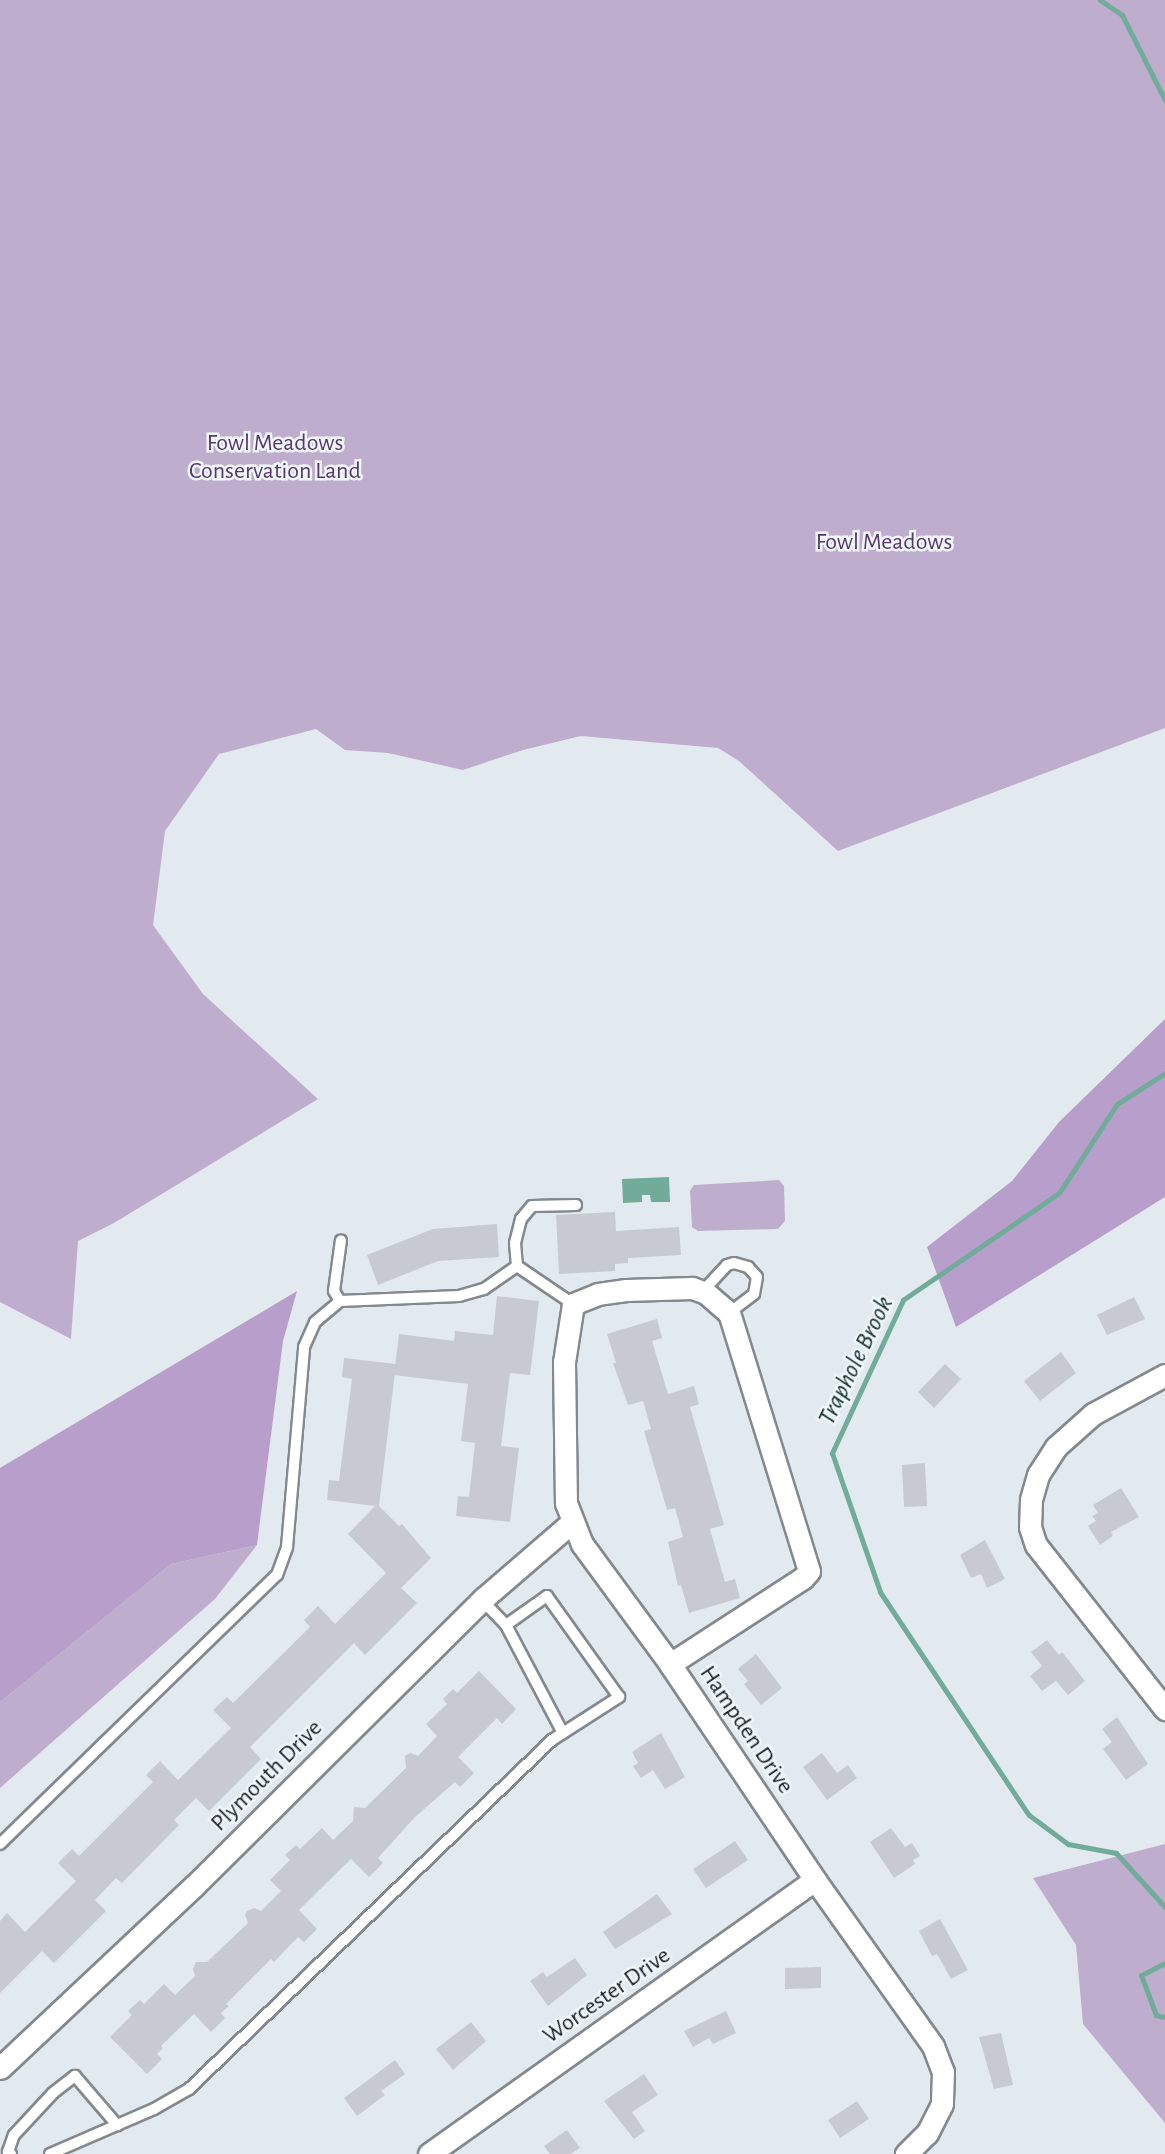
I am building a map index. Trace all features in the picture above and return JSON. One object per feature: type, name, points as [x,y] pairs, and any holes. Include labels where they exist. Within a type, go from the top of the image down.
[{"type":"street","points":[[573,1304],[598,1294],[626,1290],[691,1288],[702,1292],[729,1313],[809,1571],[772,1599],[670,1664]]},
{"type":"street","name":"Hampden Drive","points":[[573,1304],[564,1362],[566,1503],[572,1522],[582,1544],[670,1664],[815,1880],[909,2011],[939,2059],[944,2084],[942,2104],[927,2133],[906,2154]]},
{"type":"street","points":[[1165,1375],[1093,1414],[1056,1447],[1038,1475],[1031,1500],[1030,1527],[1037,1545],[1165,1709]]},
{"type":"street","name":"Plymouth Drive","points":[[0,2068],[195,1885],[482,1600],[572,1522]]},
{"type":"street","name":"Worcester Drive","points":[[429,2154],[815,1880]]},
{"type":"lane","points":[[517,1266],[515,1243],[521,1219],[532,1206],[576,1205]]},
{"type":"lane","points":[[340,1301],[334,1291],[341,1240]]},
{"type":"lane","points":[[702,1292],[727,1265],[748,1267],[757,1277],[754,1294],[729,1313]]},
{"type":"lane","points":[[0,1844],[277,1575],[287,1548],[304,1347],[315,1322],[340,1301],[459,1296],[484,1289],[517,1266]]},
{"type":"lane","points":[[517,1266],[573,1304]]},
{"type":"lane","points":[[50,2154],[154,2109],[189,2089],[562,1733],[619,1697],[547,1597],[506,1625]]},
{"type":"lane","points":[[482,1600],[506,1625],[562,1733]]},
{"type":"lane","points":[[11,2154],[8,2152],[14,2136],[53,2093],[75,2076],[117,2124]]},
{"type":"green space","points":[[0,0],[1165,0],[1165,728],[838,851],[739,761],[718,748],[581,736],[523,750],[463,770],[388,753],[345,750],[316,729],[219,754],[165,831],[153,925],[203,994],[318,1099],[114,1223],[78,1241],[71,1339],[0,1302]]},
{"type":"green space","points":[[779,1180],[784,1186],[785,1221],[778,1229],[698,1231],[692,1227],[690,1191],[694,1185]]},
{"type":"green space","points":[[257,1545],[215,1599],[0,1788],[0,1702],[171,1564]]},
{"type":"green space","points":[[1165,1844],[1165,2123],[1083,2024],[1076,1945],[1033,1878]]},
{"type":"shaded area","points":[[1165,1019],[1165,1197],[956,1327],[927,1247],[1012,1181],[1059,1122]]},
{"type":"shaded area","points":[[669,1177],[670,1202],[651,1202],[650,1195],[642,1195],[642,1202],[623,1203],[622,1179]]},
{"type":"shaded area","points":[[297,1291],[283,1341],[257,1545],[171,1564],[0,1702],[0,1468]]},
{"type":"building","points":[[615,1212],[616,1231],[679,1227],[681,1255],[628,1258],[628,1263],[615,1264],[615,1271],[559,1274],[556,1215]]},
{"type":"building","points":[[497,1224],[499,1257],[438,1261],[378,1285],[367,1255],[433,1229]]},
{"type":"building","points":[[497,1296],[539,1301],[530,1375],[510,1373],[501,1446],[519,1448],[510,1522],[456,1516],[458,1496],[469,1497],[475,1443],[461,1441],[468,1384],[394,1375],[399,1334],[454,1341],[455,1331],[493,1335]]},
{"type":"building","points":[[1134,1297],[1145,1319],[1107,1335],[1097,1315]]},
{"type":"building","points":[[657,1319],[662,1338],[652,1341],[668,1394],[694,1386],[699,1404],[690,1407],[724,1525],[710,1529],[725,1582],[735,1579],[740,1598],[689,1613],[681,1585],[678,1586],[668,1542],[683,1537],[675,1508],[667,1510],[644,1431],[651,1429],[643,1401],[628,1405],[613,1363],[616,1363],[607,1334]]},
{"type":"building","points":[[1061,1352],[1076,1373],[1040,1401],[1024,1381]]},
{"type":"building","points":[[344,1358],[396,1364],[379,1506],[399,1526],[402,1524],[431,1558],[401,1588],[417,1603],[365,1655],[354,1643],[250,1747],[261,1759],[209,1811],[196,1798],[174,1820],[179,1825],[122,1883],[116,1878],[95,1900],[106,1911],[54,1963],[42,1951],[0,1993],[0,1921],[7,1913],[25,1932],[76,1881],[58,1863],[72,1849],[79,1856],[153,1782],[146,1775],[160,1761],[178,1780],[231,1728],[213,1710],[227,1697],[233,1703],[310,1627],[304,1620],[318,1606],[335,1624],[386,1573],[348,1534],[375,1506],[327,1500],[329,1480],[339,1481],[352,1379],[342,1377]]},
{"type":"building","points":[[945,1364],[961,1379],[934,1408],[918,1392]]},
{"type":"building","points":[[925,1463],[927,1506],[904,1507],[902,1465]]},
{"type":"building","points":[[1121,1488],[1139,1517],[1111,1532],[1113,1536],[1100,1545],[1088,1526],[1096,1521],[1092,1516],[1098,1513],[1093,1505]]},
{"type":"building","points":[[985,1540],[1005,1579],[987,1588],[981,1574],[971,1578],[960,1555]]},
{"type":"building","points":[[1047,1640],[1059,1655],[1062,1652],[1085,1681],[1068,1695],[1056,1681],[1042,1691],[1030,1676],[1042,1666],[1031,1652]]},
{"type":"building","points":[[756,1654],[782,1688],[761,1705],[744,1684],[748,1681],[738,1669]]},
{"type":"building","points":[[479,1671],[516,1709],[502,1724],[497,1718],[458,1757],[474,1773],[460,1787],[455,1782],[415,1817],[378,1858],[383,1863],[369,1877],[351,1859],[299,1910],[317,1929],[304,1942],[298,1937],[274,1962],[271,1959],[226,2004],[229,2006],[221,2013],[225,2018],[211,2032],[194,2014],[161,2046],[163,2048],[157,2054],[162,2059],[147,2074],[110,2037],[132,2015],[128,2011],[140,2000],[144,2004],[164,1984],[175,1995],[195,1976],[193,1969],[196,1962],[207,1962],[248,1923],[245,1915],[247,1911],[254,1908],[261,1911],[281,1891],[270,1880],[290,1860],[285,1855],[296,1845],[300,1849],[322,1828],[333,1840],[353,1821],[354,1807],[365,1808],[406,1768],[405,1756],[410,1753],[418,1756],[437,1736],[426,1724],[447,1704],[443,1699],[453,1689],[457,1693]]},
{"type":"building","points":[[1117,1717],[1148,1764],[1126,1780],[1103,1749],[1112,1742],[1102,1729]]},
{"type":"building","points":[[661,1733],[685,1777],[665,1789],[653,1770],[641,1778],[633,1766],[638,1763],[632,1752]]},
{"type":"building","points":[[822,1753],[837,1773],[848,1765],[857,1778],[827,1800],[803,1767]]},
{"type":"building","points":[[891,1828],[905,1847],[912,1843],[920,1856],[913,1860],[915,1864],[894,1878],[870,1842]]},
{"type":"building","points":[[735,1841],[748,1860],[706,1888],[693,1869]]},
{"type":"building","points":[[657,1894],[672,1914],[615,1949],[603,1932]]},
{"type":"building","points":[[940,1919],[968,1970],[951,1979],[937,1954],[932,1956],[919,1931]]},
{"type":"building","points":[[575,1958],[587,1975],[548,2006],[530,1981],[543,1972],[547,1977]]},
{"type":"building","points":[[821,1967],[821,1988],[785,1989],[785,1968]]},
{"type":"building","points":[[726,2011],[736,2033],[713,2044],[709,2038],[693,2047],[684,2031]]},
{"type":"building","points":[[471,2022],[486,2041],[453,2070],[436,2049]]},
{"type":"building","points":[[1001,2033],[1013,2085],[994,2089],[979,2037]]},
{"type":"building","points":[[395,2060],[405,2074],[381,2091],[385,2095],[357,2116],[344,2098]]},
{"type":"building","points":[[644,2074],[658,2095],[632,2112],[645,2131],[634,2139],[604,2101]]},
{"type":"building","points":[[857,2101],[869,2119],[840,2138],[828,2120]]},
{"type":"building","points":[[567,2130],[580,2148],[570,2154],[550,2154],[544,2146]]},
{"type":"waterway","name":"Traphole Brook","points":[[1100,0],[1122,15],[1165,100]]},
{"type":"waterway","name":"Traphole Brook","points":[[1165,1073],[1117,1104],[1059,1193],[903,1300],[832,1453],[880,1592],[1029,1815],[1068,1844],[1116,1853],[1165,1907]]},
{"type":"waterway","name":"Traphole Brook","points":[[1165,1963],[1141,1975],[1156,2015],[1165,2017]]},
{"type":"park label","name":"Fowl Meadows Conservation Land","points":[[275,458]]},
{"type":"park label","name":"Fowl Meadows","points":[[884,543]]}]
